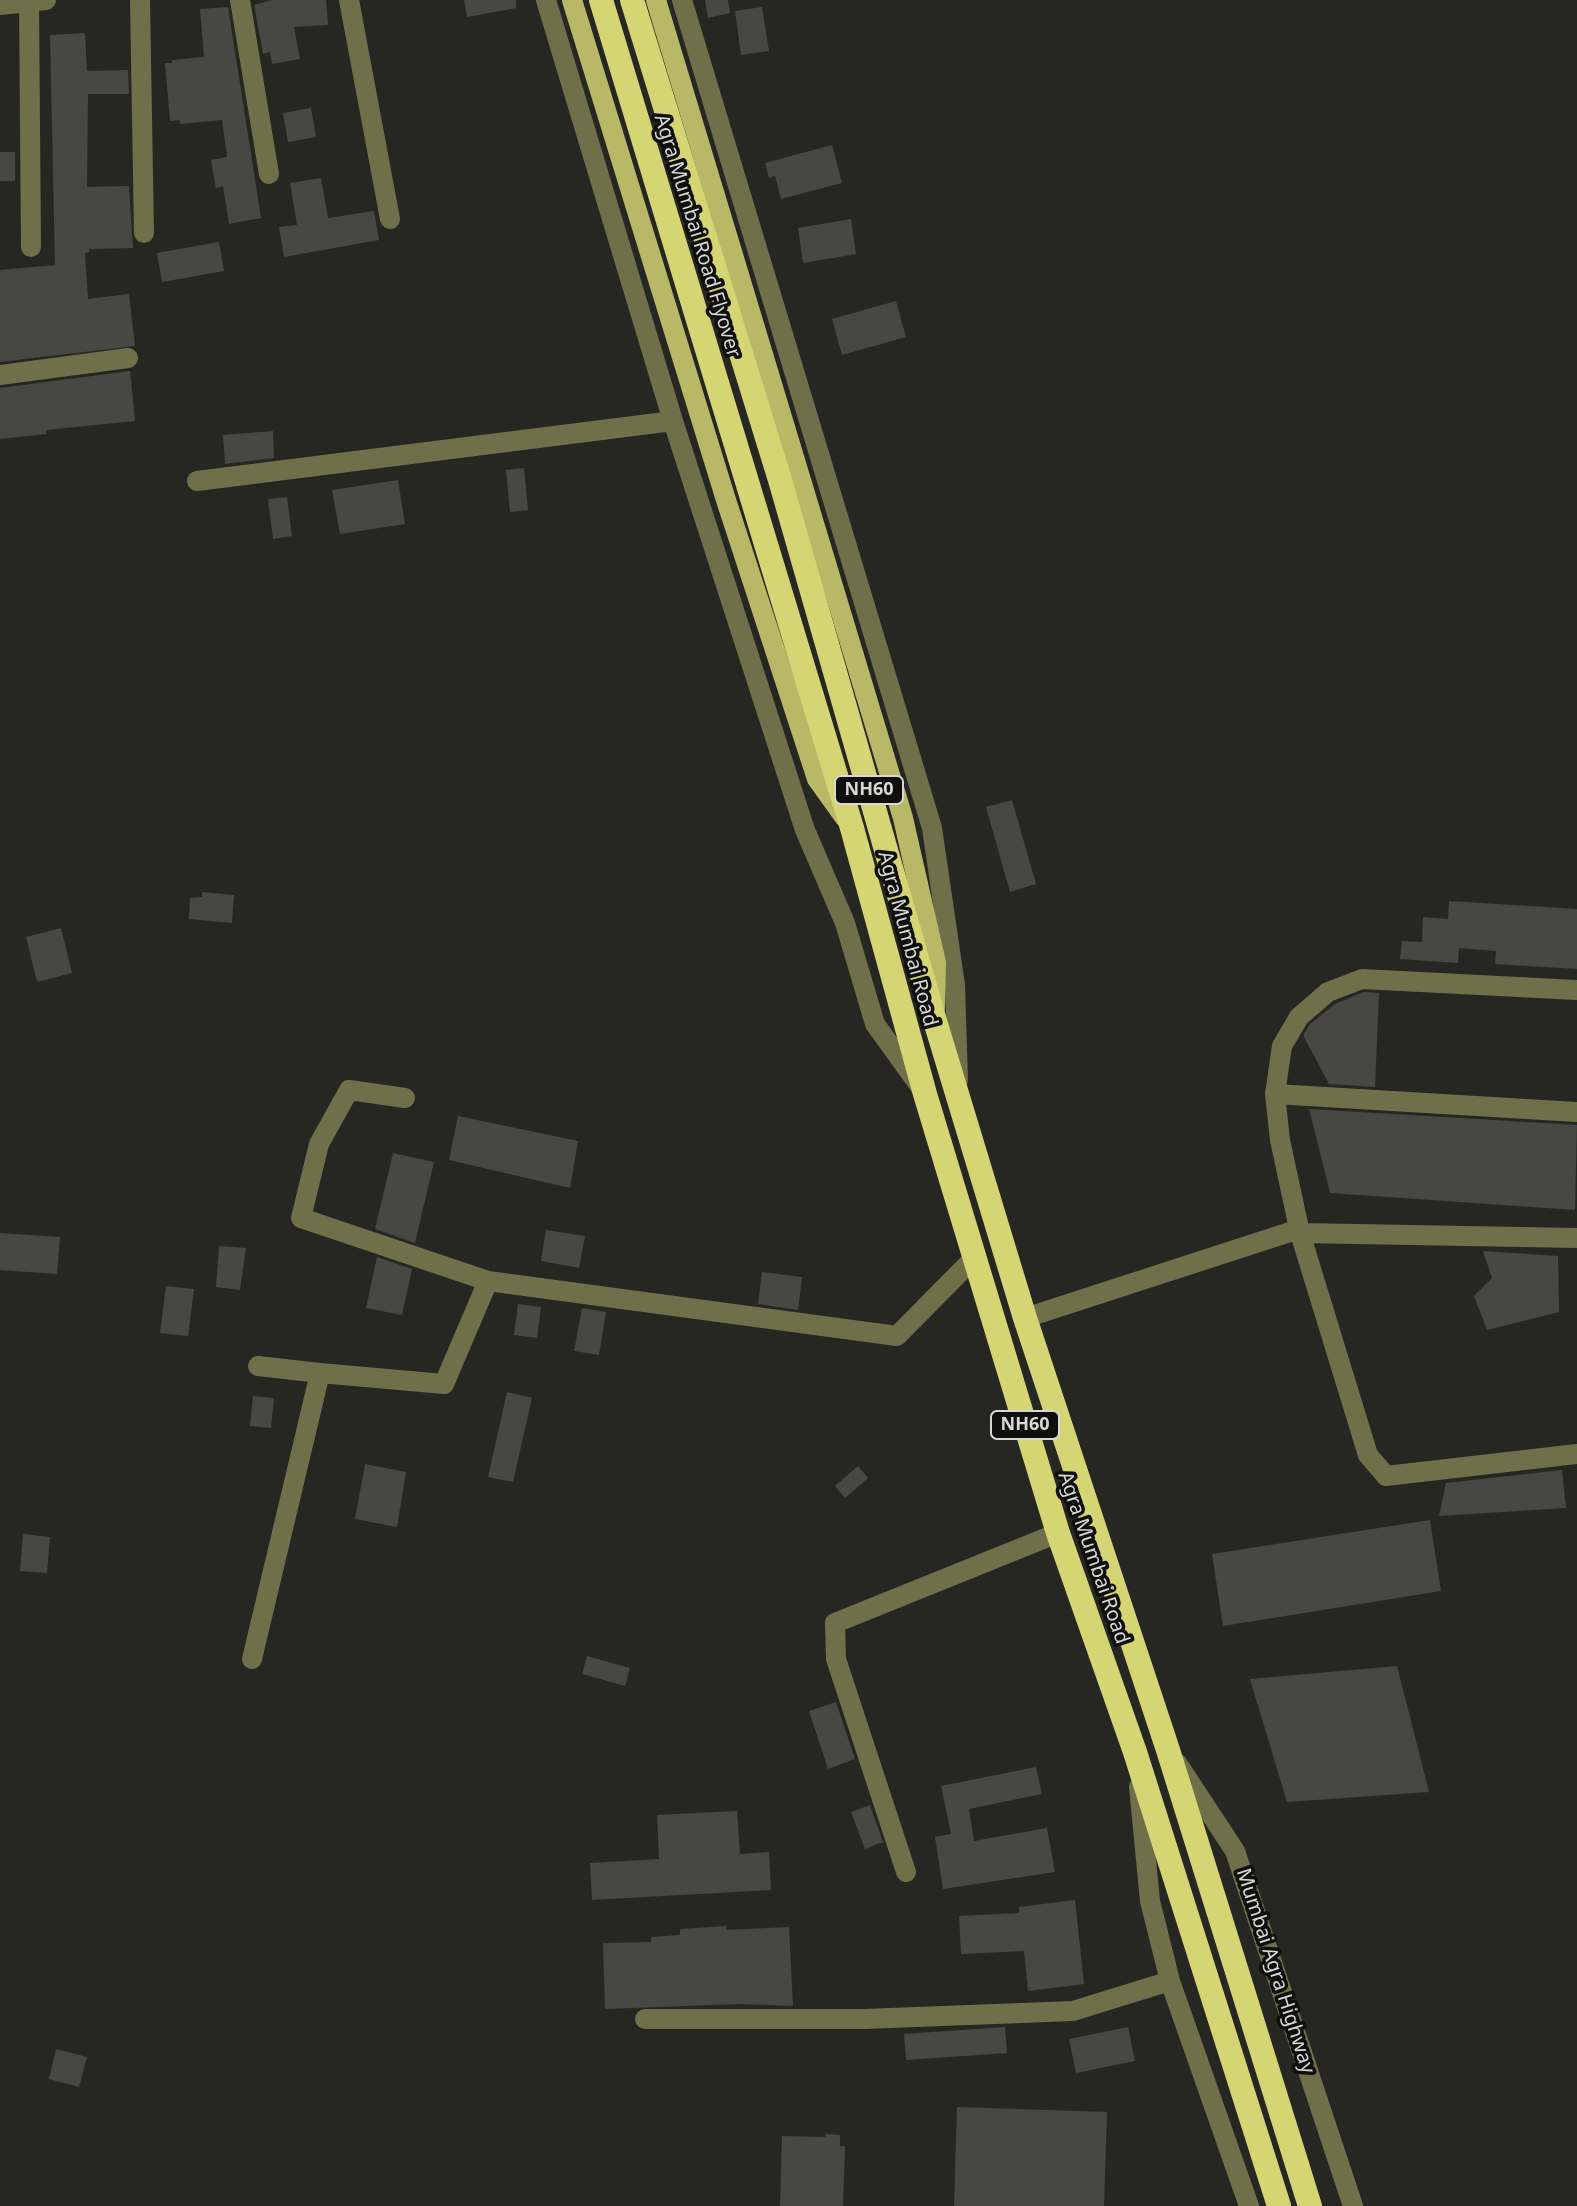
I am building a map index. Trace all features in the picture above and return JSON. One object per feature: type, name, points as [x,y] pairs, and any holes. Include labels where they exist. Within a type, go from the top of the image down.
[{"type":"highway","name":"Agra Mumbai Road Flyover","points":[[601,0],[852,828]]},
{"type":"highway","name":"Agra Mumbai Road Flyover","points":[[632,0],[780,480],[935,1021]]},
{"type":"highway","name":"Agra Mumbai Road","points":[[852,828],[925,1094],[1058,1533],[1135,1752],[1279,2206]]},
{"type":"highway","name":"NH60","points":[[935,1021],[959,1100]]},
{"type":"highway","name":"Agra Mumbai Road","points":[[959,1100],[1025,1318],[1168,1750],[1310,2206]]},
{"type":"main road","points":[[572,0],[721,484],[817,779],[852,828]]},
{"type":"main road","points":[[656,0],[903,818],[936,963],[935,1021]]},
{"type":"street","points":[[140,0],[144,233]]},
{"type":"street","points":[[240,0],[269,174]]},
{"type":"street","points":[[349,0],[390,219]]},
{"type":"street","points":[[546,0],[673,421],[805,830],[845,923],[875,1024],[925,1094]]},
{"type":"street","points":[[682,0],[932,828],[955,985],[959,1100]]},
{"type":"street","points":[[0,5],[37,1],[31,247]]},
{"type":"street","points":[[0,375],[128,358]]},
{"type":"street","points":[[197,481],[673,421]]},
{"type":"street","points":[[1577,990],[1362,979],[1328,992],[1299,1017],[1282,1046],[1275,1094],[1280,1140],[1300,1233],[1368,1455],[1386,1476],[1577,1454]]},
{"type":"street","points":[[405,1098],[349,1090],[319,1144],[301,1218],[488,1281],[897,1336],[974,1258]]},
{"type":"street","points":[[1275,1094],[1577,1112]]},
{"type":"street","points":[[1025,1318],[1290,1232],[1577,1238]]},
{"type":"street","points":[[258,1366],[444,1384],[488,1281]]},
{"type":"street","points":[[252,1659],[320,1373]]},
{"type":"street","points":[[906,1872],[836,1659],[835,1623],[1058,1533]]},
{"type":"street","name":"Mumbai Agra Highway","points":[[1168,1750],[1235,1851],[1353,2206]]},
{"type":"street","points":[[1135,1752],[1150,1901],[1170,1981],[1249,2206]]},
{"type":"street","points":[[645,2019],[864,2019],[1073,2011],[1170,1981]]},
{"type":"building","points":[[272,0],[326,0],[328,25],[294,27],[300,59],[272,64],[270,52],[263,54],[254,5]]},
{"type":"building","points":[[464,0],[516,0],[516,8],[467,17]]},
{"type":"building","points":[[705,0],[728,0],[730,13],[708,18]]},
{"type":"building","points":[[228,7],[261,218],[229,224],[223,186],[216,188],[211,160],[227,157],[222,120],[180,124],[180,120],[170,121],[165,63],[204,57],[200,9]]},
{"type":"building","points":[[762,7],[769,51],[741,55],[735,11]]},
{"type":"building","points":[[85,33],[87,71],[128,70],[129,94],[88,94],[87,187],[129,186],[133,248],[89,249],[85,253],[88,299],[129,294],[135,346],[0,362],[0,270],[55,265],[50,35]]},
{"type":"building","points":[[311,108],[316,137],[288,142],[283,113]]},
{"type":"building","points":[[832,145],[842,183],[781,199],[775,176],[769,178],[765,163]]},
{"type":"building","points":[[0,152],[15,152],[15,181],[0,181]]},
{"type":"building","points":[[321,178],[328,218],[374,211],[379,240],[284,257],[279,227],[297,225],[290,183]]},
{"type":"building","points":[[851,219],[856,254],[803,263],[798,228]]},
{"type":"building","points":[[219,242],[224,271],[162,282],[157,253]]},
{"type":"building","points":[[896,301],[906,337],[842,355],[832,319]]},
{"type":"building","points":[[130,371],[135,421],[46,430],[46,434],[0,439],[0,388]]},
{"type":"building","points":[[273,431],[274,458],[225,464],[223,435]]},
{"type":"building","points":[[524,468],[528,510],[510,512],[506,470]]},
{"type":"building","points":[[398,480],[405,524],[340,534],[332,490]]},
{"type":"building","points":[[287,497],[292,536],[273,539],[268,499]]},
{"type":"building","points":[[1012,800],[1036,884],[1010,892],[986,807]]},
{"type":"building","points":[[202,892],[234,895],[232,923],[189,919],[190,898],[202,897]]},
{"type":"building","points":[[1449,901],[1577,909],[1577,969],[1495,964],[1496,951],[1459,948],[1458,963],[1400,959],[1402,941],[1422,942],[1423,917],[1448,919]]},
{"type":"building","points":[[61,928],[72,973],[37,982],[26,937]]},
{"type":"building","points":[[1364,992],[1379,993],[1375,1087],[1329,1084],[1304,1034],[1309,1025],[1335,1004]]},
{"type":"building","points":[[1309,1109],[1577,1125],[1575,1210],[1330,1193]]},
{"type":"building","points":[[458,1116],[578,1141],[570,1188],[449,1160]]},
{"type":"building","points":[[393,1153],[434,1162],[415,1243],[375,1229]]},
{"type":"building","points":[[546,1230],[585,1236],[579,1268],[541,1261]]},
{"type":"building","points":[[0,1233],[60,1237],[57,1274],[0,1270]]},
{"type":"building","points":[[219,1246],[246,1248],[240,1290],[216,1287]]},
{"type":"building","points":[[1483,1251],[1558,1256],[1559,1312],[1487,1330],[1474,1296],[1492,1278]]},
{"type":"building","points":[[377,1257],[412,1269],[402,1315],[366,1308]]},
{"type":"building","points":[[762,1272],[802,1277],[798,1310],[758,1304]]},
{"type":"building","points":[[166,1286],[194,1289],[188,1336],[160,1333]]},
{"type":"building","points":[[518,1304],[541,1307],[537,1338],[514,1335]]},
{"type":"building","points":[[582,1308],[606,1312],[599,1355],[574,1351]]},
{"type":"building","points":[[507,1392],[532,1398],[513,1482],[488,1477]]},
{"type":"building","points":[[253,1396],[274,1398],[271,1428],[250,1426]]},
{"type":"building","points":[[365,1464],[406,1472],[397,1527],[355,1519]]},
{"type":"building","points":[[858,1466],[868,1478],[845,1498],[835,1486]]},
{"type":"building","points":[[1562,1470],[1566,1508],[1439,1516],[1446,1483]]},
{"type":"building","points":[[1430,1520],[1441,1591],[1223,1626],[1212,1554]]},
{"type":"building","points":[[23,1534],[50,1537],[47,1573],[20,1571]]},
{"type":"building","points":[[587,1656],[630,1668],[625,1686],[582,1674]]},
{"type":"building","points":[[1397,1666],[1429,1792],[1287,1802],[1250,1679]]},
{"type":"building","points":[[836,1702],[855,1759],[828,1769],[809,1711]]},
{"type":"building","points":[[1036,1767],[1042,1794],[969,1809],[974,1841],[1047,1828],[1055,1872],[943,1889],[935,1837],[951,1834],[941,1786]]},
{"type":"building","points":[[870,1805],[883,1842],[865,1849],[851,1812]]},
{"type":"building","points":[[737,1811],[740,1854],[769,1852],[771,1890],[592,1900],[590,1863],[659,1859],[657,1815]]},
{"type":"building","points":[[1075,1900],[1084,1984],[1028,1991],[1024,1951],[961,1954],[959,1916],[1019,1913],[1019,1907]]},
{"type":"building","points":[[726,1926],[726,1930],[789,1927],[793,2006],[740,2004],[605,2009],[603,1943],[651,1942],[651,1937],[680,1935],[680,1929]]},
{"type":"building","points":[[1005,2027],[1007,2053],[906,2060],[904,2034]]},
{"type":"building","points":[[1128,2027],[1135,2061],[1076,2073],[1069,2039]]},
{"type":"building","points":[[56,2049],[87,2057],[79,2087],[49,2079]]},
{"type":"building","points":[[957,2107],[1107,2112],[1104,2206],[954,2206]]},
{"type":"building","points":[[826,2134],[840,2135],[840,2146],[845,2146],[843,2206],[780,2206],[782,2136],[825,2137]]}]
